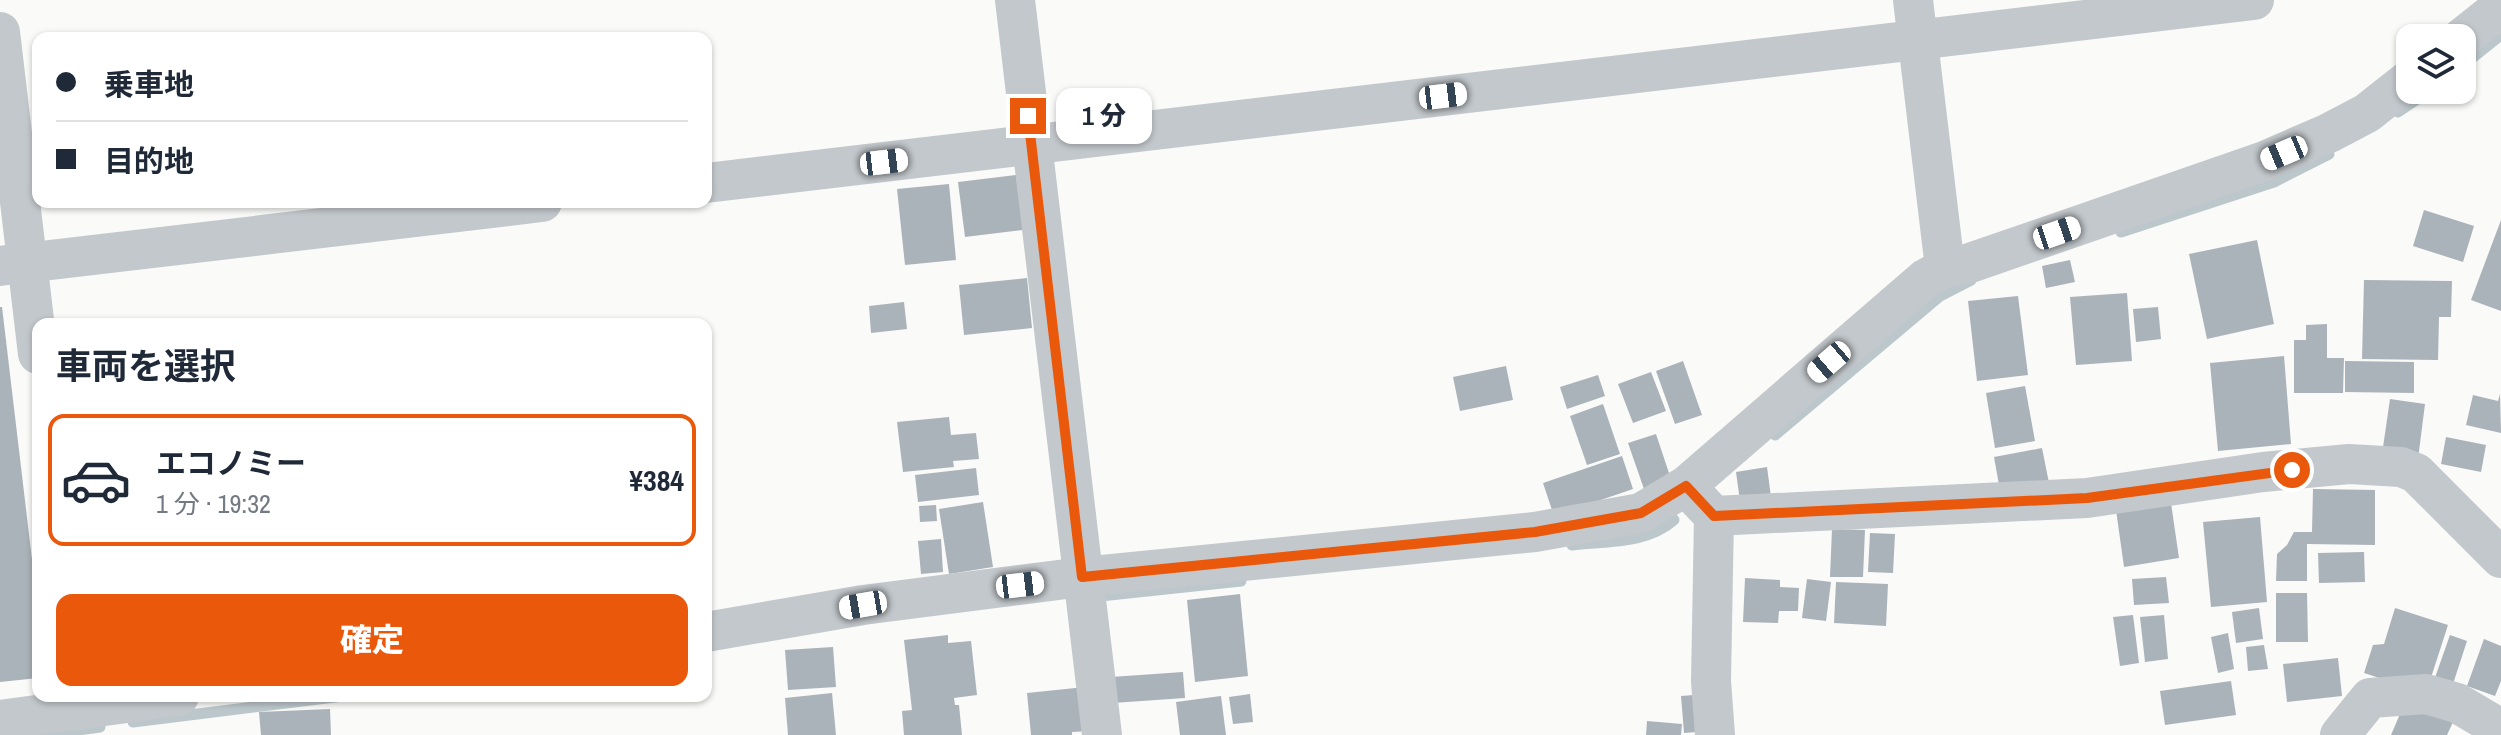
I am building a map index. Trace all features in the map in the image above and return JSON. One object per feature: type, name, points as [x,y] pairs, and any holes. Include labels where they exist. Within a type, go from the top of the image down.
[{"type":"street","points":[[1015,0],[1102,735]]},
{"type":"street","points":[[1913,0],[1945,268]]},
{"type":"street","points":[[712,182],[2254,0]]},
{"type":"street","points":[[2476,27],[2501,7]]},
{"type":"street","points":[[0,32],[14,264],[32,332]]},
{"type":"street","points":[[712,631],[863,605],[1084,591],[1535,532],[1641,513],[1686,486],[1925,279],[1945,268],[1970,263],[2262,162],[2367,113],[2396,90]]},
{"type":"street","points":[[14,264],[491,208]]},
{"type":"street","points":[[1714,516],[2087,498],[2263,472],[2349,464],[2375,465],[2401,467],[2416,473],[2501,558]]},
{"type":"street","points":[[1686,486],[1714,516],[1711,681],[1715,735]]},
{"type":"street","points":[[2340,735],[2370,698],[2426,694],[2457,703],[2501,729]]},
{"type":"street","points":[[0,720],[81,719],[153,702]]},
{"type":"building","points":[[1016,175],[1023,230],[965,237],[958,182]]},
{"type":"building","points":[[949,184],[956,260],[905,265],[897,189]]},
{"type":"building","points":[[2424,210],[2474,226],[2463,262],[2413,246]]},
{"type":"building","points":[[2501,220],[2501,311],[2471,300]]},
{"type":"building","points":[[2257,240],[2274,324],[2207,339],[2189,254]]},
{"type":"building","points":[[2070,260],[2075,282],[2046,288],[2042,266]]},
{"type":"building","points":[[1027,278],[1032,328],[964,335],[959,285]]},
{"type":"building","points":[[2364,280],[2452,281],[2451,317],[2439,317],[2438,360],[2362,359]]},
{"type":"building","points":[[2127,293],[2132,361],[2076,365],[2070,297]]},
{"type":"building","points":[[2018,296],[2028,375],[1977,381],[1968,301]]},
{"type":"building","points":[[904,302],[907,329],[871,333],[869,306]]},
{"type":"building","points":[[2,307],[32,560],[32,679],[0,682]]},
{"type":"building","points":[[2158,307],[2161,339],[2136,342],[2133,309]]},
{"type":"building","points":[[2327,324],[2327,358],[2344,358],[2343,393],[2294,393],[2294,340],[2306,340],[2306,325]]},
{"type":"building","points":[[2284,356],[2291,444],[2218,451],[2210,363]]},
{"type":"building","points":[[1683,361],[1702,415],[1675,424],[1656,371]]},
{"type":"building","points":[[2345,361],[2414,362],[2414,393],[2345,392]]},
{"type":"building","points":[[1506,366],[1513,400],[1460,411],[1453,377]]},
{"type":"building","points":[[1651,372],[1666,411],[1633,423],[1618,384]]},
{"type":"building","points":[[1598,375],[1605,396],[1567,409],[1560,387]]},
{"type":"building","points":[[2025,386],[2035,441],[1995,448],[1986,393]]},
{"type":"building","points":[[2500,394],[2501,433],[2466,425],[2473,395],[2498,401]]},
{"type":"building","points":[[2390,399],[2425,404],[2418,459],[2382,454]]},
{"type":"building","points":[[1603,404],[1620,454],[1587,465],[1570,416]]},
{"type":"building","points":[[949,417],[951,435],[976,433],[979,459],[953,461],[954,467],[903,472],[897,422]]},
{"type":"building","points":[[1656,434],[1671,479],[1644,489],[1628,443]]},
{"type":"building","points":[[2446,437],[2486,445],[2481,472],[2441,464]]},
{"type":"building","points":[[2042,448],[2050,488],[2001,496],[1994,457]]},
{"type":"building","points":[[1622,456],[1633,489],[1554,516],[1543,483]]},
{"type":"building","points":[[1767,467],[1771,497],[1740,501],[1736,472]]},
{"type":"building","points":[[976,468],[979,495],[918,502],[915,475]]},
{"type":"building","points":[[2313,489],[2375,490],[2375,545],[2307,544],[2307,581],[2276,581],[2277,554],[2287,545],[2294,532],[2312,532]]},
{"type":"building","points":[[983,502],[993,567],[949,574],[939,509]]},
{"type":"building","points":[[2171,503],[2179,558],[2124,567],[2116,510]]},
{"type":"building","points":[[936,505],[937,521],[920,522],[919,506]]},
{"type":"building","points":[[2260,517],[2267,602],[2211,607],[2203,522]]},
{"type":"building","points":[[1832,529],[1865,530],[1863,577],[1830,577]]},
{"type":"building","points":[[1870,533],[1895,534],[1893,573],[1868,572]]},
{"type":"building","points":[[941,539],[943,572],[921,574],[918,541]]},
{"type":"building","points":[[2364,552],[2365,582],[2319,583],[2318,553]]},
{"type":"building","points":[[2166,577],[2169,603],[2134,605],[2132,579]]},
{"type":"building","points":[[1745,578],[1780,580],[1780,587],[1799,588],[1798,611],[1779,611],[1778,623],[1743,622]]},
{"type":"building","points":[[1807,579],[1831,582],[1826,621],[1802,618]]},
{"type":"building","points":[[1836,582],[1888,584],[1886,626],[1834,623]]},
{"type":"building","points":[[2276,593],[2307,593],[2308,642],[2276,642]]},
{"type":"building","points":[[1240,594],[1248,676],[1195,682],[1187,600]]},
{"type":"building","points":[[2259,608],[2263,639],[2236,643],[2232,612]]},
{"type":"building","points":[[2395,608],[2448,625],[2426,693],[2364,673],[2373,645],[2384,644]]},
{"type":"building","points":[[2133,615],[2139,663],[2120,666],[2113,617]]},
{"type":"building","points":[[2164,615],[2168,659],[2145,662],[2140,617]]},
{"type":"building","points":[[2228,633],[2234,669],[2218,673],[2211,637]]},
{"type":"building","points":[[948,635],[948,643],[971,641],[977,695],[954,698],[955,705],[959,705],[962,735],[904,735],[902,711],[912,710],[904,640]]},
{"type":"building","points":[[2450,635],[2467,641],[2452,687],[2431,689]]},
{"type":"building","points":[[2484,639],[2501,646],[2501,681],[2495,696],[2467,686]]},
{"type":"building","points":[[2264,645],[2268,669],[2248,671],[2246,647]]},
{"type":"building","points":[[833,647],[836,687],[788,690],[785,650]]},
{"type":"building","points":[[2338,658],[2342,696],[2287,702],[2283,664]]},
{"type":"building","points":[[1183,672],[1185,698],[1113,703],[1111,677]]},
{"type":"building","points":[[2231,681],[2236,715],[2165,725],[2160,691]]},
{"type":"building","points":[[1085,687],[1089,731],[1072,732],[1072,735],[1031,735],[1027,693]]},
{"type":"building","points":[[832,693],[836,735],[788,735],[785,698]]},
{"type":"building","points":[[1250,694],[1253,722],[1233,724],[1229,697]]},
{"type":"building","points":[[1707,694],[1710,731],[1684,733],[1681,696]]},
{"type":"building","points":[[1221,696],[1226,735],[1180,735],[1176,702]]},
{"type":"building","points":[[2406,700],[2453,722],[2447,735],[2391,735]]},
{"type":"building","points":[[330,709],[331,735],[261,735],[259,712]]},
{"type":"building","points":[[1647,721],[1682,724],[1681,735],[1646,735]]},
{"type":"waterway","points":[[2476,55],[2501,35]]},
{"type":"waterway","points":[[2398,112],[2410,104]]},
{"type":"waterway","points":[[2121,232],[2274,182],[2329,154]]},
{"type":"waterway","points":[[1775,435],[1940,296],[1971,280]]},
{"type":"waterway","points":[[1572,545],[1639,537],[1674,520]]},
{"type":"waterway","points":[[1091,597],[1241,581]]},
{"type":"waterway","points":[[133,722],[295,702]]},
{"type":"waterway","points":[[43,735],[100,727]]},
{"type":"route","points":[[1028,116],[1082,577],[1535,532],[1641,513],[1686,486],[1714,516],[2087,498],[2292,470]]}]
